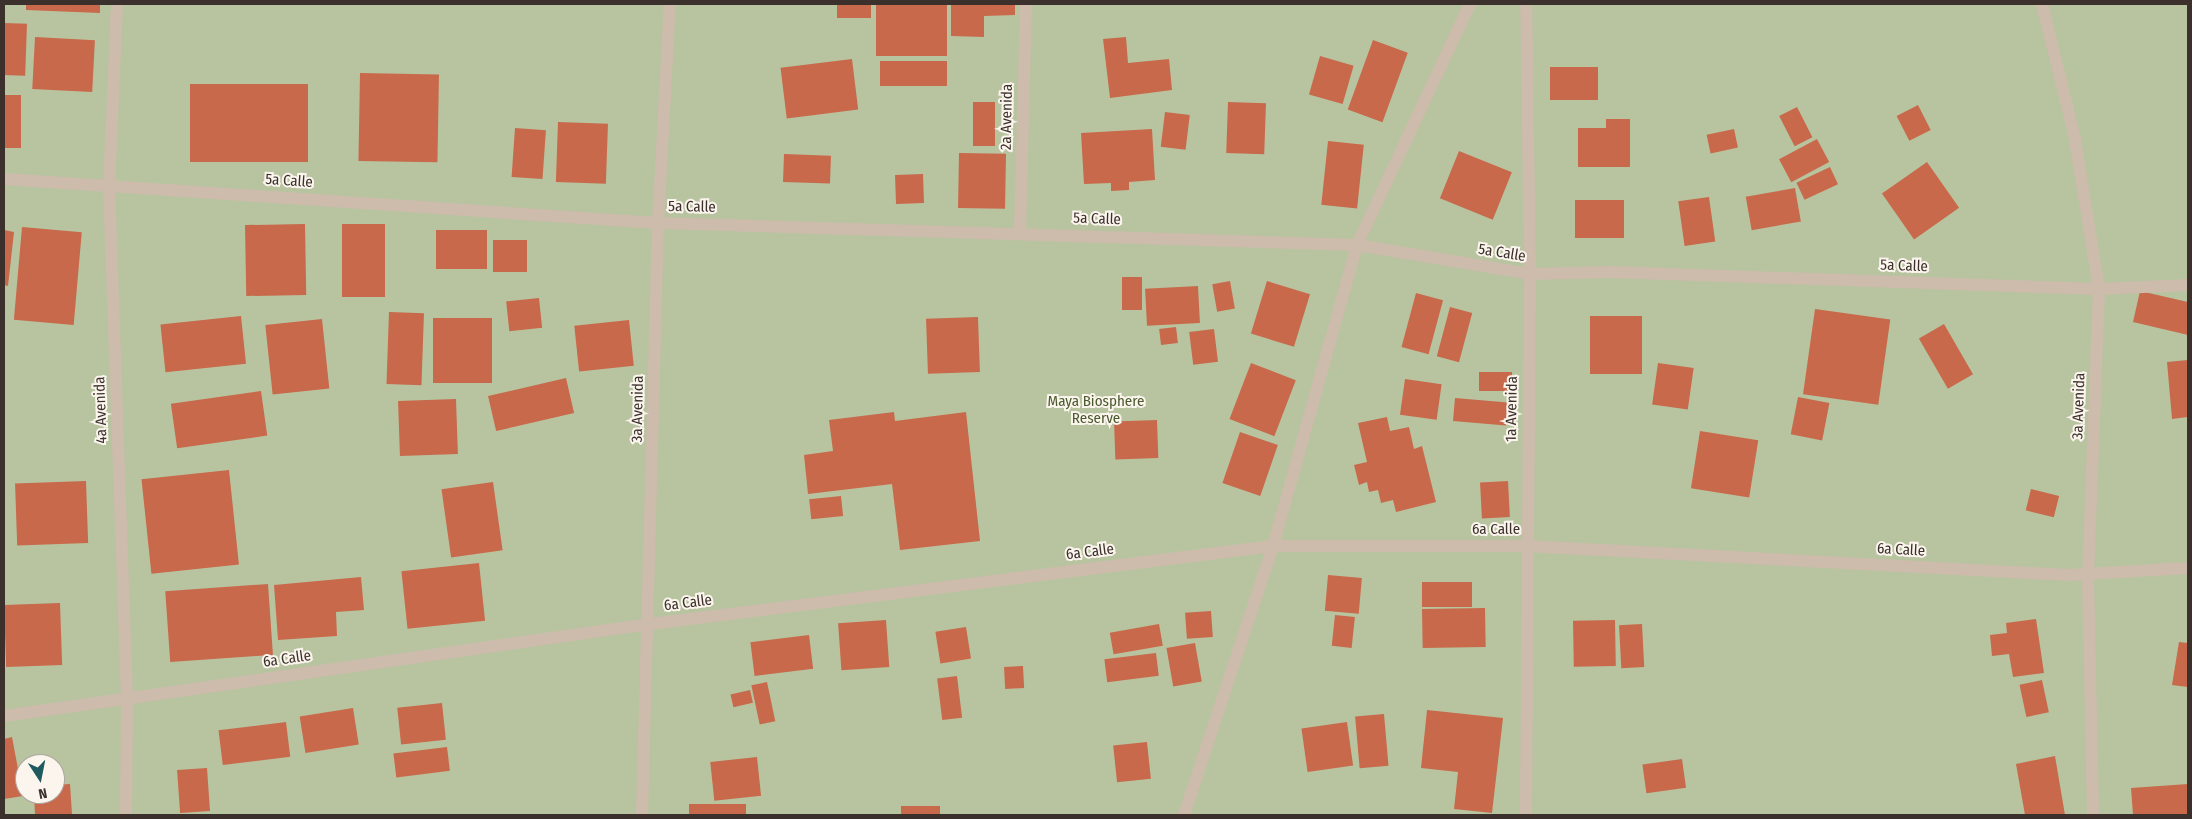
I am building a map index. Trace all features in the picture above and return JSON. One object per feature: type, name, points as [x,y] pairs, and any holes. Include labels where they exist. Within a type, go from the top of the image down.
[{"type":"street","name":"4a Avenida","points":[[117,4],[110,185],[126,699],[126,815]]},
{"type":"street","name":"3a Avenida","points":[[642,815],[650,624],[658,223],[670,4]]},
{"type":"street","name":"2a Avenida","points":[[1020,232],[1026,4]]},
{"type":"street","points":[[1184,815],[1273,546],[1357,245],[1470,4]]},
{"type":"street","name":"1a Avenida","points":[[1526,4],[1530,274],[1526,546],[1526,815]]},
{"type":"street","name":"3a Avenida","points":[[2042,4],[2074,134],[2100,289],[2088,575],[2093,815]]},
{"type":"street","name":"5a Calle","points":[[4,179],[658,223],[1020,232],[1357,245],[1530,274],[1611,272],[2100,289],[2188,285]]},
{"type":"street","name":"6a Calle","points":[[4,716],[650,624],[1273,546],[1526,546],[2088,575],[2188,568]]},
{"type":"green space","name":"Maya Biosphere Reserve","points":[[4,4],[2188,4],[2188,815],[4,815]]},
{"type":"building","points":[[26,4],[100,4],[100,13],[26,10]]},
{"type":"building","points":[[837,4],[871,4],[871,18],[837,18]]},
{"type":"building","points":[[876,4],[947,4],[947,56],[876,56]]},
{"type":"building","points":[[951,4],[1015,4],[1015,15],[984,16],[984,37],[951,36]]},
{"type":"building","points":[[4,23],[27,24],[25,76],[4,75]]},
{"type":"building","points":[[35,37],[95,40],[92,92],[32,89]]},
{"type":"building","points":[[1126,37],[1128,63],[1169,59],[1172,90],[1110,98],[1103,39]]},
{"type":"building","points":[[1373,40],[1408,53],[1382,122],[1348,110]]},
{"type":"building","points":[[1320,56],[1354,66],[1343,104],[1309,94]]},
{"type":"building","points":[[852,59],[858,110],[787,118],[781,68]]},
{"type":"building","points":[[880,61],[947,61],[947,86],[880,86]]},
{"type":"building","points":[[1550,67],[1598,67],[1598,100],[1550,100]]},
{"type":"building","points":[[360,73],[439,74],[437,162],[358,161]]},
{"type":"building","points":[[190,84],[308,84],[308,162],[190,162]]},
{"type":"building","points":[[4,95],[21,95],[21,148],[4,148]]},
{"type":"building","points":[[973,102],[995,102],[995,146],[973,146]]},
{"type":"building","points":[[1228,102],[1266,103],[1264,154],[1226,153]]},
{"type":"building","points":[[1918,105],[1931,130],[1909,141],[1897,116]]},
{"type":"building","points":[[1797,107],[1812,137],[1795,146],[1779,116]]},
{"type":"building","points":[[1165,112],[1190,115],[1186,150],[1161,147]]},
{"type":"building","points":[[1606,119],[1630,119],[1630,167],[1578,167],[1578,128],[1606,128]]},
{"type":"building","points":[[558,122],[608,124],[606,184],[556,182]]},
{"type":"building","points":[[515,128],[546,130],[543,179],[512,177]]},
{"type":"building","points":[[1152,129],[1155,180],[1129,182],[1129,190],[1111,191],[1111,183],[1084,184],[1081,133]]},
{"type":"building","points":[[1734,129],[1738,148],[1711,153],[1707,135]]},
{"type":"building","points":[[1817,139],[1829,162],[1791,182],[1779,159]]},
{"type":"building","points":[[1328,141],[1364,145],[1357,208],[1321,205]]},
{"type":"building","points":[[1459,151],[1512,172],[1493,220],[1440,198]]},
{"type":"building","points":[[959,153],[1006,154],[1005,209],[958,208]]},
{"type":"building","points":[[784,154],[831,156],[830,184],[783,182]]},
{"type":"building","points":[[1927,162],[1959,208],[1914,239],[1882,194]]},
{"type":"building","points":[[1830,167],[1838,184],[1804,200],[1796,183]]},
{"type":"building","points":[[923,174],[924,203],[896,204],[895,175]]},
{"type":"building","points":[[1795,188],[1801,221],[1752,230],[1746,197]]},
{"type":"building","points":[[1709,197],[1715,242],[1685,246],[1678,201]]},
{"type":"building","points":[[1575,200],[1624,200],[1624,238],[1575,238]]},
{"type":"building","points":[[305,224],[306,295],[246,296],[245,225]]},
{"type":"building","points":[[342,224],[385,224],[385,297],[342,297]]},
{"type":"building","points":[[22,227],[82,232],[74,325],[14,320]]},
{"type":"building","points":[[4,230],[14,232],[8,286],[4,285]]},
{"type":"building","points":[[436,230],[487,230],[487,269],[436,269]]},
{"type":"building","points":[[493,240],[527,240],[527,272],[493,272]]},
{"type":"building","points":[[1122,277],[1142,277],[1142,310],[1122,310]]},
{"type":"building","points":[[1230,281],[1235,309],[1217,312],[1212,284]]},
{"type":"building","points":[[1267,281],[1310,294],[1294,347],[1251,334]]},
{"type":"building","points":[[1198,286],[1200,323],[1147,326],[1145,289]]},
{"type":"building","points":[[2140,291],[2188,302],[2188,335],[2133,322]]},
{"type":"building","points":[[1416,293],[1443,300],[1429,354],[1402,347]]},
{"type":"building","points":[[539,298],[542,328],[509,331],[506,301]]},
{"type":"building","points":[[1450,307],[1472,313],[1459,362],[1437,356]]},
{"type":"building","points":[[1815,309],[1890,320],[1878,405],[1803,394]]},
{"type":"building","points":[[389,312],[424,313],[421,385],[386,384]]},
{"type":"building","points":[[241,316],[246,364],[165,372],[160,324]]},
{"type":"building","points":[[1590,316],[1642,316],[1642,374],[1590,374]]},
{"type":"building","points":[[978,317],[980,372],[928,374],[926,319]]},
{"type":"building","points":[[433,318],[492,318],[492,383],[433,383]]},
{"type":"building","points":[[322,319],[329,389],[273,395],[265,325]]},
{"type":"building","points":[[629,320],[634,366],[579,371],[574,326]]},
{"type":"building","points":[[1944,324],[1973,374],[1948,389],[1919,338]]},
{"type":"building","points":[[1176,327],[1178,343],[1161,345],[1159,329]]},
{"type":"building","points":[[1214,329],[1218,362],[1193,365],[1189,332]]},
{"type":"building","points":[[2188,360],[2188,417],[2172,419],[2167,362]]},
{"type":"building","points":[[1251,363],[1296,380],[1274,436],[1229,419]]},
{"type":"building","points":[[1658,363],[1694,368],[1688,410],[1652,405]]},
{"type":"building","points":[[1479,372],[1512,372],[1512,391],[1479,391]]},
{"type":"building","points":[[566,378],[574,413],[496,431],[488,396]]},
{"type":"building","points":[[1405,379],[1442,384],[1437,420],[1400,415]]},
{"type":"building","points":[[261,391],[267,436],[177,448],[171,404]]},
{"type":"building","points":[[1798,397],[1829,403],[1822,440],[1791,434]]},
{"type":"building","points":[[1455,398],[1508,403],[1506,426],[1453,421]]},
{"type":"building","points":[[456,399],[458,454],[400,456],[398,401]]},
{"type":"building","points":[[894,412],[895,421],[966,412],[980,541],[900,550],[892,484],[808,494],[804,455],[833,451],[829,420]]},
{"type":"building","points":[[1387,417],[1390,431],[1409,427],[1414,449],[1422,446],[1436,502],[1396,512],[1393,500],[1381,503],[1378,490],[1369,492],[1367,482],[1359,485],[1354,465],[1367,462],[1358,423]]},
{"type":"building","points":[[1157,420],[1158,458],[1115,459],[1114,422]]},
{"type":"building","points":[[1700,431],[1758,440],[1749,498],[1691,488]]},
{"type":"building","points":[[1240,432],[1278,445],[1260,496],[1222,483]]},
{"type":"building","points":[[229,470],[239,564],[151,574],[141,479]]},
{"type":"building","points":[[86,481],[88,543],[17,545],[15,483]]},
{"type":"building","points":[[1508,481],[1510,517],[1482,518],[1480,482]]},
{"type":"building","points":[[493,482],[503,550],[451,558],[442,489]]},
{"type":"building","points":[[2031,489],[2059,496],[2054,517],[2026,510]]},
{"type":"building","points":[[841,496],[843,516],[811,519],[809,499]]},
{"type":"building","points":[[479,563],[485,621],[407,629],[401,571]]},
{"type":"building","points":[[1328,575],[1362,578],[1359,614],[1325,611]]},
{"type":"building","points":[[361,577],[364,610],[336,612],[337,636],[278,640],[274,585]]},
{"type":"building","points":[[1422,582],[1472,582],[1472,607],[1422,607]]},
{"type":"building","points":[[268,584],[273,655],[170,662],[165,591]]},
{"type":"building","points":[[60,603],[62,665],[6,667],[4,605]]},
{"type":"building","points":[[1485,608],[1486,647],[1423,648],[1422,609]]},
{"type":"building","points":[[1211,611],[1213,637],[1187,639],[1185,613]]},
{"type":"building","points":[[1335,615],[1355,617],[1352,648],[1332,646]]},
{"type":"building","points":[[2036,619],[2044,673],[2013,677],[2009,654],[1992,656],[1990,635],[2007,633],[2006,623]]},
{"type":"building","points":[[886,620],[889,667],[841,670],[838,623]]},
{"type":"building","points":[[1615,620],[1616,666],[1574,667],[1573,621]]},
{"type":"building","points":[[1159,624],[1163,646],[1114,654],[1110,633]]},
{"type":"building","points":[[1642,624],[1644,667],[1621,668],[1619,625]]},
{"type":"building","points":[[966,627],[971,659],[940,663],[935,632]]},
{"type":"building","points":[[809,635],[813,669],[755,676],[750,642]]},
{"type":"building","points":[[2179,642],[2188,643],[2188,687],[2172,685]]},
{"type":"building","points":[[1195,643],[1202,681],[1173,686],[1166,648]]},
{"type":"building","points":[[1156,653],[1159,676],[1107,682],[1104,659]]},
{"type":"building","points":[[1023,666],[1024,688],[1005,689],[1004,667]]},
{"type":"building","points":[[957,676],[962,718],[942,720],[937,678]]},
{"type":"building","points":[[2042,680],[2049,712],[2026,717],[2020,685]]},
{"type":"building","points":[[767,682],[775,721],[760,724],[751,685]]},
{"type":"building","points":[[750,690],[753,703],[733,707],[731,694]]},
{"type":"building","points":[[442,703],[446,740],[401,745],[397,708]]},
{"type":"building","points":[[353,708],[359,745],[305,753],[300,716]]},
{"type":"building","points":[[1427,710],[1503,718],[1492,813],[1454,809],[1458,772],[1421,768]]},
{"type":"building","points":[[1384,714],[1389,766],[1360,768],[1355,717]]},
{"type":"building","points":[[286,722],[290,757],[223,765],[219,730]]},
{"type":"building","points":[[1347,722],[1353,766],[1308,772],[1301,728]]},
{"type":"building","points":[[12,737],[15,754],[15,797],[4,799],[4,739]]},
{"type":"building","points":[[1147,742],[1151,779],[1117,782],[1113,746]]},
{"type":"building","points":[[447,747],[450,771],[396,777],[393,754]]},
{"type":"building","points":[[2055,756],[2065,815],[2025,815],[2016,764]]},
{"type":"building","points":[[757,757],[761,796],[714,801],[710,762]]},
{"type":"building","points":[[1682,759],[1686,788],[1646,793],[1642,765]]},
{"type":"building","points":[[207,768],[210,811],[180,813],[177,770]]},
{"type":"building","points":[[65,784],[70,784],[72,814],[35,815],[34,804],[65,804]]},
{"type":"building","points":[[2188,784],[2188,815],[2133,815],[2131,788]]},
{"type":"building","points":[[689,804],[746,804],[746,815],[689,815]]},
{"type":"building","points":[[901,806],[940,806],[940,815],[901,815]]}]
